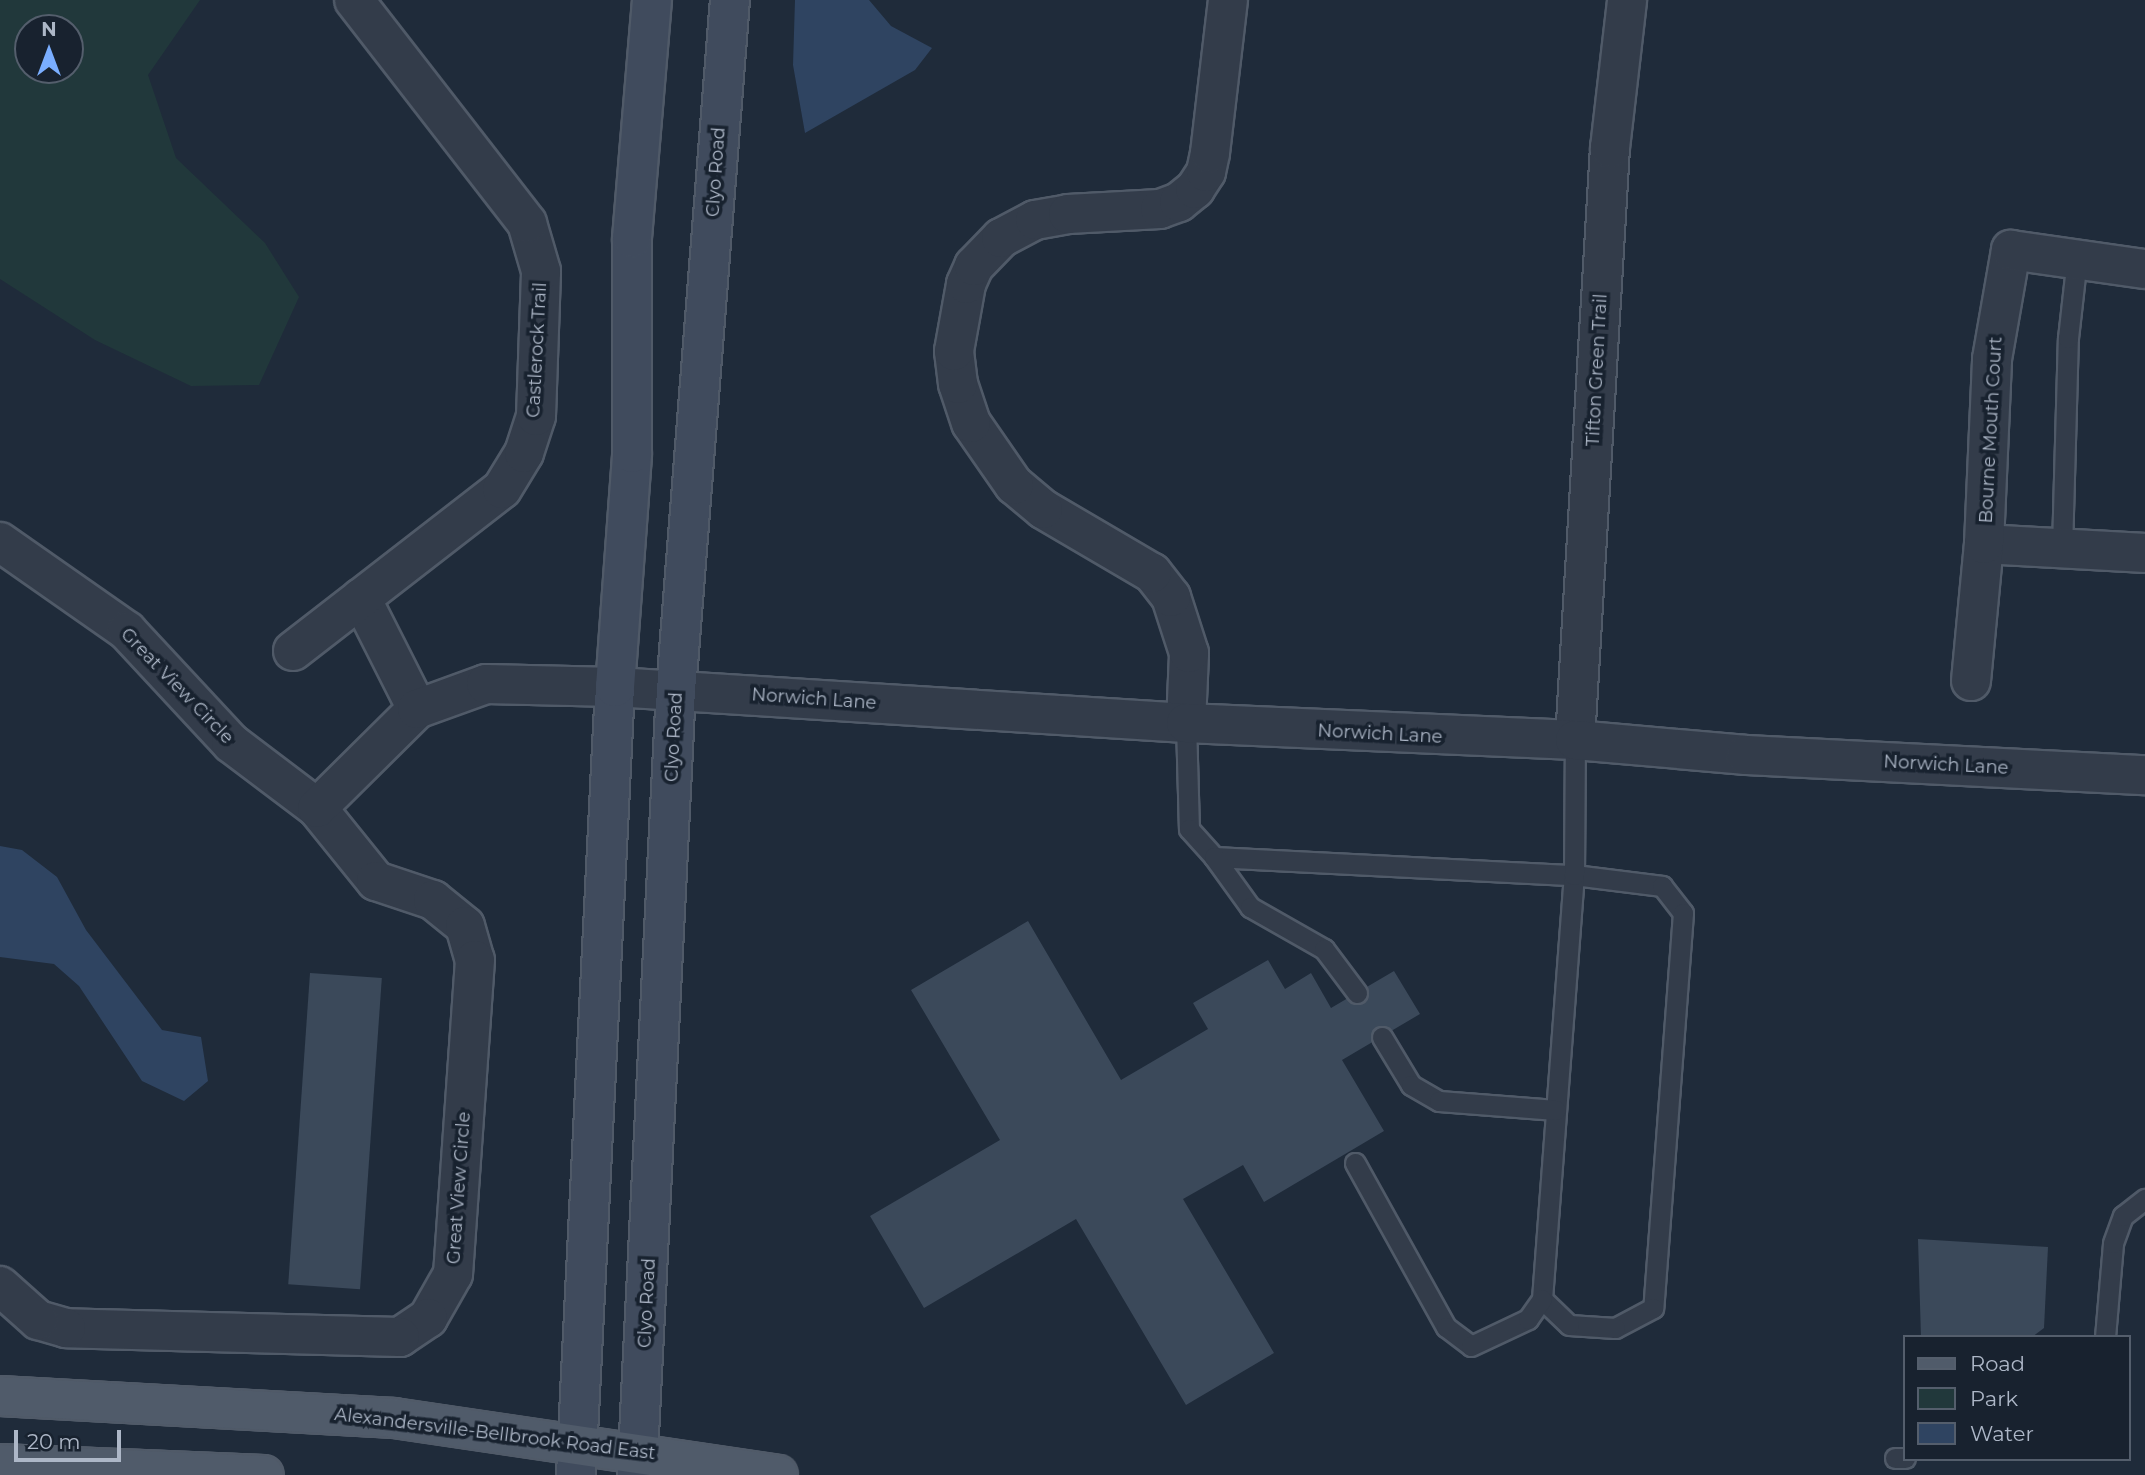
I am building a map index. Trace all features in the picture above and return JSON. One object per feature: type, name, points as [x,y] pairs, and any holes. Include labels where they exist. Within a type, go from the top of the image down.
[{"type":"main road","name":"Alexandersville-Bellbrook Road East","points":[[0,1396],[394,1418],[577,1458],[778,1475]]},
{"type":"main road","points":[[0,1464],[264,1475]]},
{"type":"street","name":"Castlerock Trail","points":[[293,651],[502,489],[524,453],[536,416],[541,271],[527,223],[354,0]]},
{"type":"street","points":[[577,1458],[615,687],[632,453],[632,239],[652,0]]},
{"type":"street","name":"Clyo Road","points":[[637,1463],[676,690],[730,0]]},
{"type":"street","points":[[1186,723],[1189,653],[1171,597],[1152,573],[1043,509],[1014,485],[990,456],[971,423],[958,384],[954,351],[966,284],[974,266],[1001,238],[1035,220],[1068,214],[1160,209],[1179,202],[1195,190],[1206,172],[1210,153],[1228,0]]},
{"type":"street","name":"Tifton Green Trail","points":[[1575,740],[1610,148],[1627,0]]},
{"type":"street","name":"Bourne Mouth Court","points":[[2145,269],[2011,250],[1992,359],[1984,544],[2145,553]]},
{"type":"street","name":"Great View Circle","points":[[0,542],[127,631],[231,743],[317,808],[376,881],[433,900],[465,926],[475,960],[453,1274],[428,1318],[400,1337],[66,1328],[38,1320],[0,1286]]},
{"type":"street","points":[[1971,681],[1984,544]]},
{"type":"street","points":[[361,598],[417,709]]},
{"type":"street","points":[[317,808],[417,709],[486,684],[615,687]]},
{"type":"street","name":"Norwich Lane","points":[[615,687],[1186,723],[1575,740],[1746,755],[2145,775]]},
{"type":"lane","points":[[2062,549],[2068,338],[2077,258]]},
{"type":"lane","points":[[1186,723],[1189,830],[1214,857],[1250,907],[1324,949],[1357,993]]},
{"type":"lane","points":[[1355,1163],[1446,1327],[1471,1346],[1528,1319],[1542,1299],[1574,875],[1575,740]]},
{"type":"lane","points":[[1214,857],[1574,875],[1662,886],[1683,913],[1653,1308],[1615,1328],[1569,1325],[1542,1299]]},
{"type":"lane","points":[[1382,1037],[1411,1086],[1439,1101],[1556,1110]]},
{"type":"lane","points":[[2105,1335],[2113,1243],[2123,1216],[2145,1199]]},
{"type":"green space","points":[[0,0],[200,0],[148,75],[176,158],[265,243],[299,297],[259,385],[191,386],[95,340],[0,279]]},
{"type":"water","points":[[795,0],[869,0],[891,26],[932,48],[915,70],[805,133],[793,65]]},
{"type":"water","points":[[0,846],[22,850],[57,877],[86,930],[162,1030],[201,1037],[208,1081],[184,1101],[142,1081],[79,986],[54,964],[0,957]]},
{"type":"building","points":[[1028,921],[1121,1080],[1208,1029],[1193,1003],[1268,960],[1285,989],[1311,973],[1331,1008],[1394,971],[1420,1014],[1342,1060],[1384,1131],[1264,1202],[1243,1165],[1183,1199],[1274,1353],[1186,1405],[1076,1219],[924,1308],[870,1216],[1000,1140],[911,990]]},
{"type":"building","points":[[310,973],[382,978],[360,1289],[288,1284]]},
{"type":"building","points":[[1918,1239],[2048,1247],[2044,1328],[2035,1335],[1921,1335]]}]
